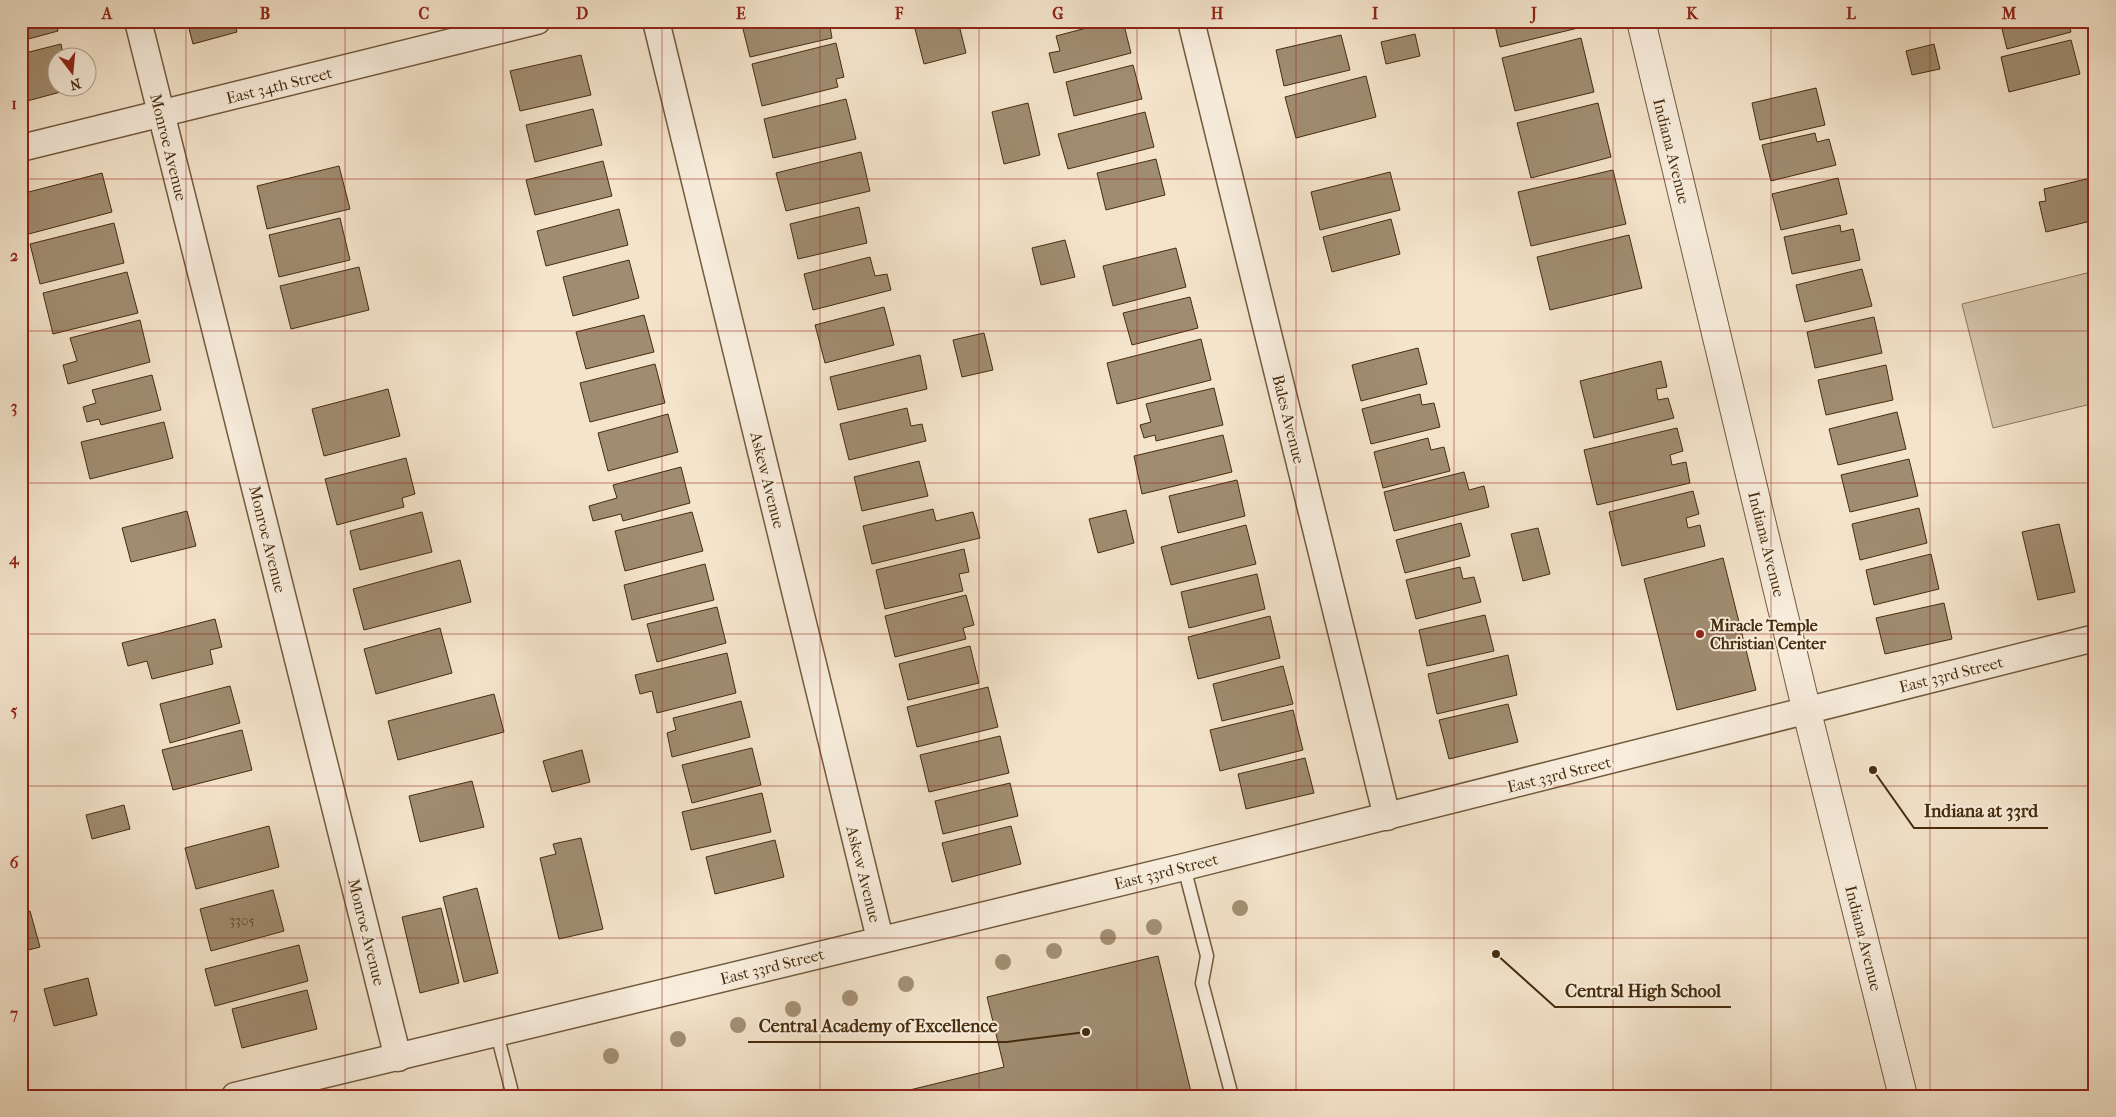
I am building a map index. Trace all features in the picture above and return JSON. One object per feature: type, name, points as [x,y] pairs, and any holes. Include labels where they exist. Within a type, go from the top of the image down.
[{"type":"street","name":"Monroe Avenue","points":[[138,21],[398,1058]]},
{"type":"street","name":"East 34th Street","points":[[21,148],[537,21]]},
{"type":"street","name":"Askew Avenue","points":[[656,21],[880,939]]},
{"type":"street","name":"Bales Avenue","points":[[1190,21],[1387,816]]},
{"type":"street","name":"Indiana Avenue","points":[[1641,21],[1903,1096]]},
{"type":"street","name":"East 33rd Street","points":[[234,1096],[1184,867],[1808,712],[2095,638]]},
{"type":"lane","points":[[1184,867],[1208,956],[1202,983],[1232,1096]]},
{"type":"lane","points":[[497,1034],[513,1096]]},
{"type":"shaded area","points":[[2095,271],[2095,403],[1993,428],[1962,304]]},
{"type":"building","points":[[21,21],[55,21],[58,31],[21,41]]},
{"type":"building","points":[[187,21],[234,21],[237,32],[193,44]]},
{"type":"building","points":[[741,21],[829,21],[832,38],[750,57]]},
{"type":"building","points":[[913,21],[958,21],[966,53],[924,64]]},
{"type":"building","points":[[1049,21],[1070,21],[1050,26]]},
{"type":"building","points":[[1113,21],[1123,21],[1131,53],[1054,73],[1049,53],[1060,51],[1056,36]]},
{"type":"building","points":[[1494,21],[1576,21],[1578,28],[1500,47]]},
{"type":"building","points":[[2000,21],[2068,21],[2071,32],[2007,49]]},
{"type":"building","points":[[1415,34],[1420,56],[1386,64],[1381,42]]},
{"type":"building","points":[[1341,35],[1350,70],[1284,86],[1276,50]]},
{"type":"building","points":[[1581,38],[1594,92],[1515,111],[1502,58]]},
{"type":"building","points":[[2071,40],[2080,74],[2009,92],[2001,57]]},
{"type":"building","points":[[836,43],[844,77],[836,79],[838,87],[762,106],[752,64]]},
{"type":"building","points":[[61,44],[62,48],[48,48],[48,95],[27,101],[21,77],[21,54]]},
{"type":"building","points":[[1934,44],[1940,69],[1912,75],[1906,51]]},
{"type":"building","points":[[581,55],[591,95],[520,111],[510,71]]},
{"type":"building","points":[[1133,65],[1142,99],[1074,116],[1066,82]]},
{"type":"building","points":[[1366,76],[1376,117],[1296,138],[1285,97]]},
{"type":"building","points":[[1816,88],[1825,125],[1760,140],[1752,103]]},
{"type":"building","points":[[846,99],[856,139],[773,158],[764,119]]},
{"type":"building","points":[[1028,103],[1040,155],[1004,164],[992,112]]},
{"type":"building","points":[[1598,103],[1611,157],[1531,178],[1517,123]]},
{"type":"building","points":[[593,109],[602,145],[535,162],[526,125]]},
{"type":"building","points":[[1145,112],[1154,147],[1068,169],[1058,134]]},
{"type":"building","points":[[1815,133],[1817,142],[1829,139],[1836,165],[1771,181],[1762,145]]},
{"type":"building","points":[[861,152],[870,191],[786,211],[776,173]]},
{"type":"building","points":[[1156,159],[1165,195],[1106,210],[1097,173]]},
{"type":"building","points":[[603,161],[612,196],[535,215],[526,180]]},
{"type":"building","points":[[339,166],[350,209],[267,229],[257,186]]},
{"type":"building","points":[[1613,170],[1626,224],[1531,246],[1518,192]]},
{"type":"building","points":[[1390,172],[1400,210],[1320,230],[1311,192]]},
{"type":"building","points":[[102,173],[112,212],[21,236],[21,209],[23,209],[21,194]]},
{"type":"building","points":[[2095,177],[2095,220],[2046,232],[2039,202],[2046,201],[2044,189]]},
{"type":"building","points":[[1838,178],[1847,214],[1781,230],[1772,194]]},
{"type":"building","points":[[859,207],[867,243],[798,259],[790,224]]},
{"type":"building","points":[[619,209],[628,245],[546,266],[537,231]]},
{"type":"building","points":[[340,218],[350,260],[279,277],[269,235]]},
{"type":"building","points":[[1391,219],[1400,254],[1332,272],[1323,237]]},
{"type":"building","points":[[114,223],[124,263],[40,284],[30,244]]},
{"type":"building","points":[[1840,225],[1841,232],[1853,229],[1860,260],[1792,274],[1784,237]]},
{"type":"building","points":[[1629,235],[1642,288],[1550,310],[1537,257]]},
{"type":"building","points":[[1065,240],[1075,277],[1041,285],[1032,248]]},
{"type":"building","points":[[1176,248],[1186,287],[1113,306],[1103,266]]},
{"type":"building","points":[[870,257],[875,276],[887,274],[891,290],[813,310],[804,274]]},
{"type":"building","points":[[629,260],[639,298],[573,316],[563,277]]},
{"type":"building","points":[[359,267],[369,310],[291,329],[280,286]]},
{"type":"building","points":[[1862,269],[1872,306],[1805,322],[1796,285]]},
{"type":"building","points":[[127,272],[138,313],[53,334],[43,293]]},
{"type":"building","points":[[1190,297],[1198,328],[1132,345],[1123,313]]},
{"type":"building","points":[[884,307],[894,345],[825,363],[815,325]]},
{"type":"building","points":[[644,315],[654,352],[586,369],[576,332]]},
{"type":"building","points":[[1874,317],[1882,353],[1815,368],[1807,332]]},
{"type":"building","points":[[140,320],[150,362],[68,384],[63,365],[77,361],[70,338]]},
{"type":"building","points":[[984,333],[993,370],[962,377],[953,340]]},
{"type":"building","points":[[1201,339],[1211,380],[1117,404],[1107,363]]},
{"type":"building","points":[[1418,348],[1427,384],[1361,401],[1352,365]]},
{"type":"building","points":[[920,355],[927,389],[838,410],[830,377]]},
{"type":"building","points":[[1661,361],[1667,387],[1656,389],[1658,400],[1668,398],[1674,418],[1594,438],[1580,381]]},
{"type":"building","points":[[655,364],[665,403],[590,422],[580,383]]},
{"type":"building","points":[[1886,365],[1893,400],[1826,415],[1818,380]]},
{"type":"building","points":[[152,375],[161,410],[101,425],[99,419],[87,422],[83,407],[96,403],[92,390]]},
{"type":"building","points":[[1214,388],[1223,425],[1156,441],[1155,435],[1144,438],[1140,425],[1151,422],[1146,404]]},
{"type":"building","points":[[388,389],[400,436],[324,456],[312,409]]},
{"type":"building","points":[[1420,394],[1422,405],[1434,403],[1440,427],[1371,444],[1362,409]]},
{"type":"building","points":[[907,408],[911,426],[922,424],[926,441],[849,460],[840,424]]},
{"type":"building","points":[[1897,412],[1906,449],[1838,465],[1829,429]]},
{"type":"building","points":[[668,414],[678,452],[608,471],[598,433]]},
{"type":"building","points":[[2095,416],[2095,435],[2091,417]]},
{"type":"building","points":[[164,422],[173,458],[90,479],[81,442]]},
{"type":"building","points":[[1677,428],[1683,451],[1670,455],[1672,465],[1686,462],[1690,483],[1597,505],[1584,450]]},
{"type":"building","points":[[1223,435],[1232,472],[1142,494],[1134,456]]},
{"type":"building","points":[[1428,438],[1431,450],[1444,447],[1450,471],[1383,488],[1374,452]]},
{"type":"building","points":[[406,458],[415,494],[402,498],[404,507],[337,525],[325,479]]},
{"type":"building","points":[[1909,459],[1918,496],[1850,512],[1841,475]]},
{"type":"building","points":[[919,461],[928,496],[862,511],[854,477]]},
{"type":"building","points":[[681,467],[690,503],[623,521],[621,514],[593,521],[589,506],[617,498],[613,485]]},
{"type":"building","points":[[1464,472],[1469,490],[1484,486],[1489,507],[1394,531],[1384,492]]},
{"type":"building","points":[[1237,480],[1245,516],[1178,533],[1169,496]]},
{"type":"building","points":[[1693,491],[1699,514],[1686,518],[1688,528],[1700,525],[1705,546],[1622,566],[1609,512]]},
{"type":"building","points":[[1919,508],[1927,543],[1860,560],[1852,524]]},
{"type":"building","points":[[933,509],[936,521],[973,512],[980,538],[872,564],[863,526]]},
{"type":"building","points":[[1126,510],[1134,543],[1098,553],[1089,519]]},
{"type":"building","points":[[187,511],[196,546],[131,562],[122,528]]},
{"type":"building","points":[[422,512],[432,552],[360,570],[350,531]]},
{"type":"building","points":[[692,512],[703,551],[625,571],[615,531]]},
{"type":"building","points":[[1461,523],[1470,556],[1405,573],[1396,540]]},
{"type":"building","points":[[2059,524],[2075,592],[2038,600],[2022,532]]},
{"type":"building","points":[[1246,525],[1256,564],[1171,585],[1161,547]]},
{"type":"building","points":[[1538,528],[1550,574],[1523,581],[1511,534]]},
{"type":"building","points":[[964,549],[969,572],[959,574],[963,591],[885,609],[876,570]]},
{"type":"building","points":[[1931,554],[1939,589],[1874,605],[1866,570]]},
{"type":"building","name":"Miracle Temple Christian Center","points":[[1723,558],[1756,690],[1677,710],[1644,579]]},
{"type":"building","points":[[460,560],[471,602],[364,630],[353,589]]},
{"type":"building","points":[[705,564],[714,600],[632,620],[624,585]]},
{"type":"building","points":[[1460,567],[1463,579],[1474,577],[1481,602],[1416,619],[1406,580]]},
{"type":"building","points":[[1257,574],[1265,609],[1189,628],[1181,592]]},
{"type":"building","points":[[966,595],[974,625],[963,628],[966,639],[895,657],[885,616]]},
{"type":"building","points":[[1944,603],[1952,639],[1885,654],[1876,618]]},
{"type":"building","points":[[717,607],[726,643],[657,662],[647,624]]},
{"type":"building","points":[[1485,615],[1494,651],[1427,666],[1419,630]]},
{"type":"building","points":[[1270,616],[1280,658],[1198,679],[1188,637]]},
{"type":"building","points":[[215,619],[222,647],[210,650],[213,664],[152,679],[147,661],[128,666],[122,643]]},
{"type":"building","points":[[440,628],[452,673],[376,694],[364,649]]},
{"type":"building","points":[[970,646],[979,683],[908,700],[899,664]]},
{"type":"building","points":[[727,653],[736,693],[657,713],[652,691],[640,694],[635,675]]},
{"type":"building","points":[[1508,655],[1517,695],[1437,714],[1428,674]]},
{"type":"building","points":[[1283,666],[1293,704],[1222,721],[1213,684]]},
{"type":"building","points":[[230,686],[240,723],[170,743],[160,704]]},
{"type":"building","points":[[988,687],[998,727],[917,747],[907,707]]},
{"type":"building","points":[[494,694],[504,732],[398,760],[388,721]]},
{"type":"building","points":[[741,701],[750,737],[672,757],[667,733],[676,730],[673,718]]},
{"type":"building","points":[[1508,704],[1518,742],[1449,759],[1439,720]]},
{"type":"building","points":[[1293,710],[1303,750],[1220,771],[1210,730]]},
{"type":"building","points":[[242,730],[252,770],[173,790],[162,750]]},
{"type":"building","points":[[1000,736],[1009,773],[929,792],[920,755]]},
{"type":"building","points":[[752,748],[761,785],[692,803],[682,765]]},
{"type":"building","points":[[582,750],[590,782],[552,792],[543,761]]},
{"type":"building","points":[[1305,758],[1314,793],[1246,809],[1238,774]]},
{"type":"building","points":[[472,781],[484,827],[420,842],[409,796]]},
{"type":"building","points":[[1010,783],[1018,816],[943,834],[935,801]]},
{"type":"building","points":[[762,793],[771,832],[691,850],[682,812]]},
{"type":"building","points":[[124,805],[130,829],[92,839],[86,815]]},
{"type":"building","points":[[269,826],[279,867],[196,889],[185,848]]},
{"type":"building","points":[[1011,826],[1021,864],[952,882],[942,843]]},
{"type":"building","points":[[581,838],[603,929],[559,939],[540,858],[556,854],[553,844]]},
{"type":"building","points":[[775,840],[784,877],[715,894],[706,857]]},
{"type":"building","points":[[477,888],[498,973],[464,982],[443,897]]},
{"type":"building","points":[[273,890],[284,931],[211,951],[200,909]]},
{"type":"building","points":[[441,908],[459,983],[420,993],[402,917]]},
{"type":"building","points":[[30,911],[40,947],[21,952],[21,914]]},
{"type":"building","points":[[299,945],[308,981],[215,1006],[205,969]]},
{"type":"building","points":[[1158,956],[1192,1096],[885,1096],[1004,1067],[987,997]]},
{"type":"building","points":[[88,978],[97,1015],[54,1026],[44,989]]},
{"type":"building","points":[[307,990],[317,1029],[242,1048],[232,1009]]},
{"type":"place","name":"Miracle Temple Christian Center","points":[[1700,634]]},
{"type":"place","name":"Indiana at 33rd","points":[[1873,770]]},
{"type":"place","name":"Central High School","points":[[1496,954]]},
{"type":"place","name":"Central Academy of Excellence","points":[[1086,1032]]}]
